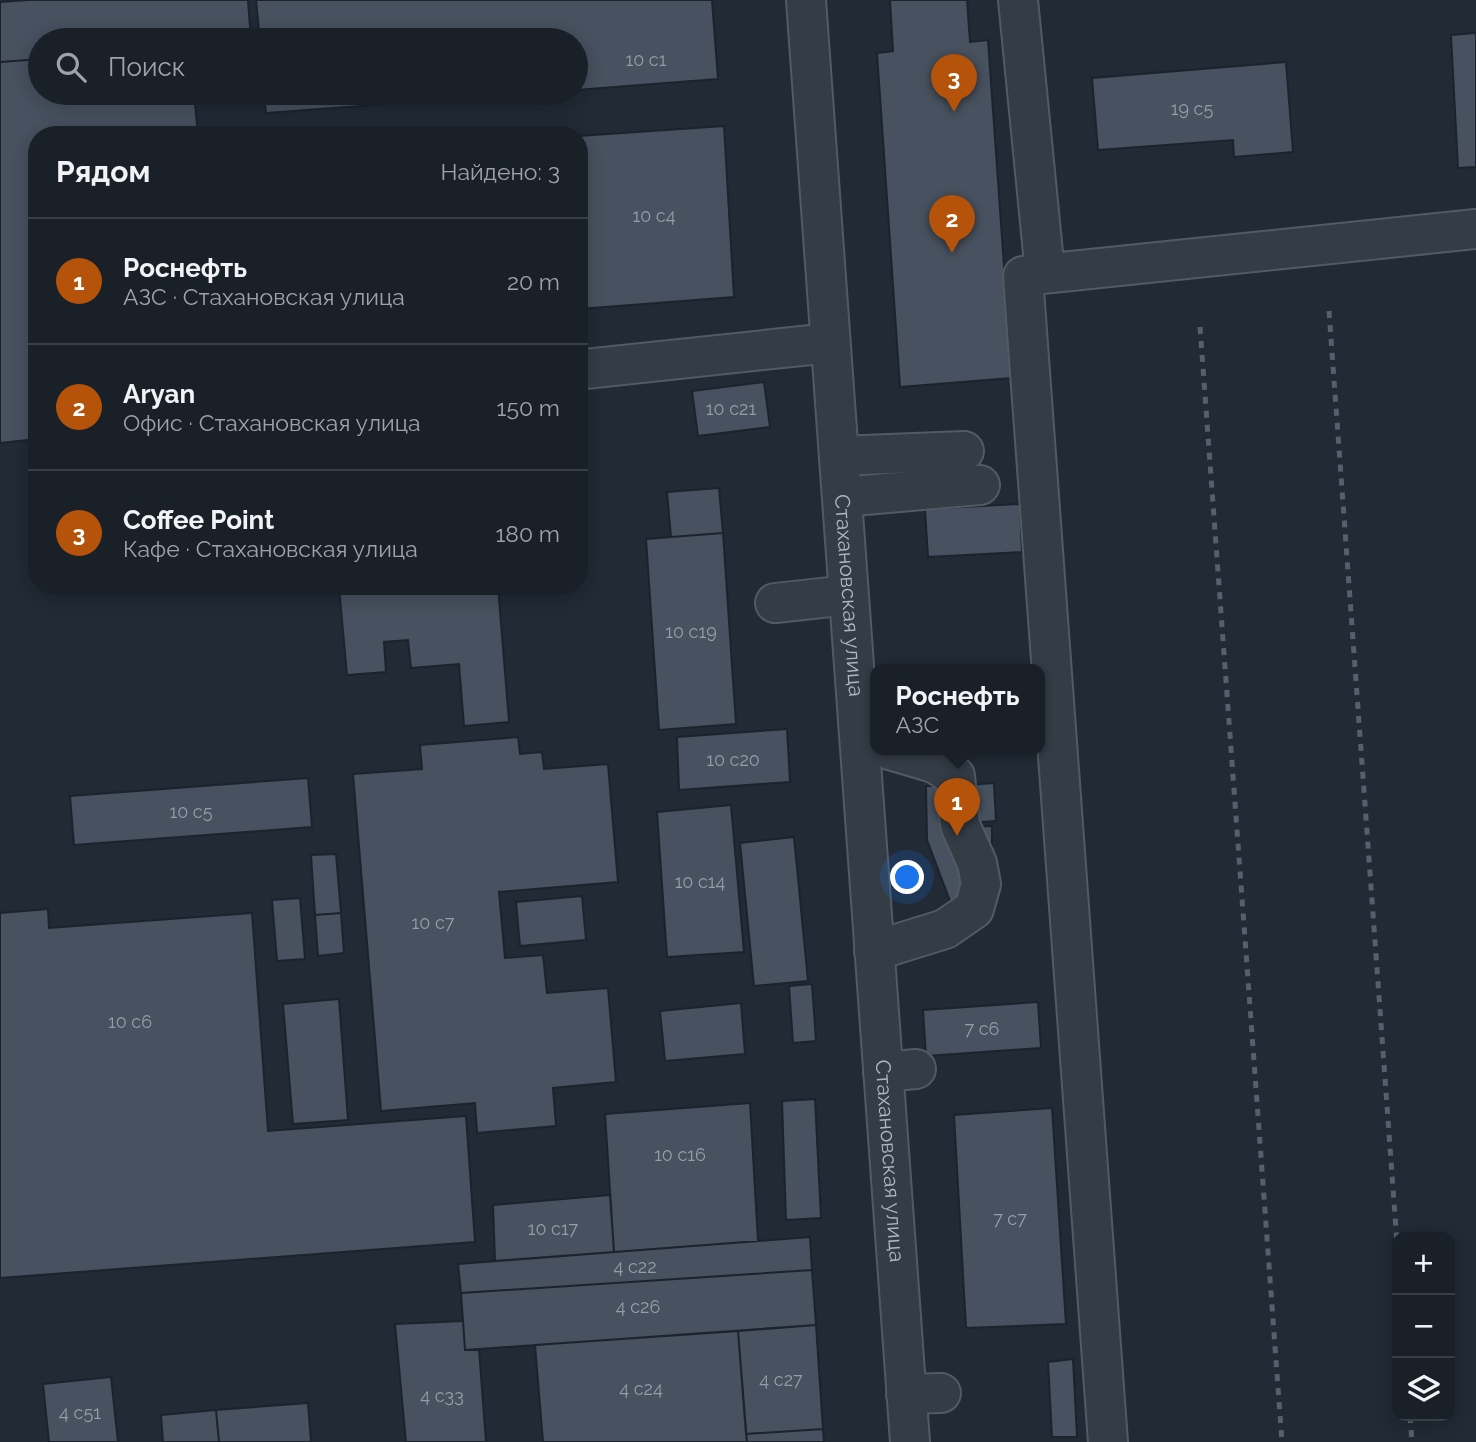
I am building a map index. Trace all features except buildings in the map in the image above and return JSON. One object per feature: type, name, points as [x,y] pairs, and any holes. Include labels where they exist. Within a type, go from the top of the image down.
[{"type":"street","name":"Стахановская улица","points":[[806,0],[848,595],[870,723]]},
{"type":"street","points":[[1018,0],[1045,273]]},
{"type":"street","points":[[1108,1442],[1023,276],[1476,229]]},
{"type":"street","points":[[588,369],[830,344]]},
{"type":"street","points":[[839,456],[964,451]]},
{"type":"street","points":[[842,497],[980,485]]},
{"type":"street","points":[[775,603],[848,595]]},
{"type":"street","name":"Стахановская улица","points":[[874,755],[874,951],[899,1070],[924,1393],[910,1442]]},
{"type":"street","points":[[874,951],[945,929],[974,909],[981,884],[977,863],[960,825],[955,776],[934,763],[906,755]]},
{"type":"railway","points":[[1329,311],[1396,1232]]},
{"type":"railway","points":[[1200,327],[1282,1442]]},
{"type":"railway","points":[[1410,1421],[1412,1442]]},
{"type":"place","name":"Coffee Point","points":[[954,112]]},
{"type":"place","name":"Aryan","points":[[952,253]]},
{"type":"place","name":"Роснефть","points":[[957,836]]}]
